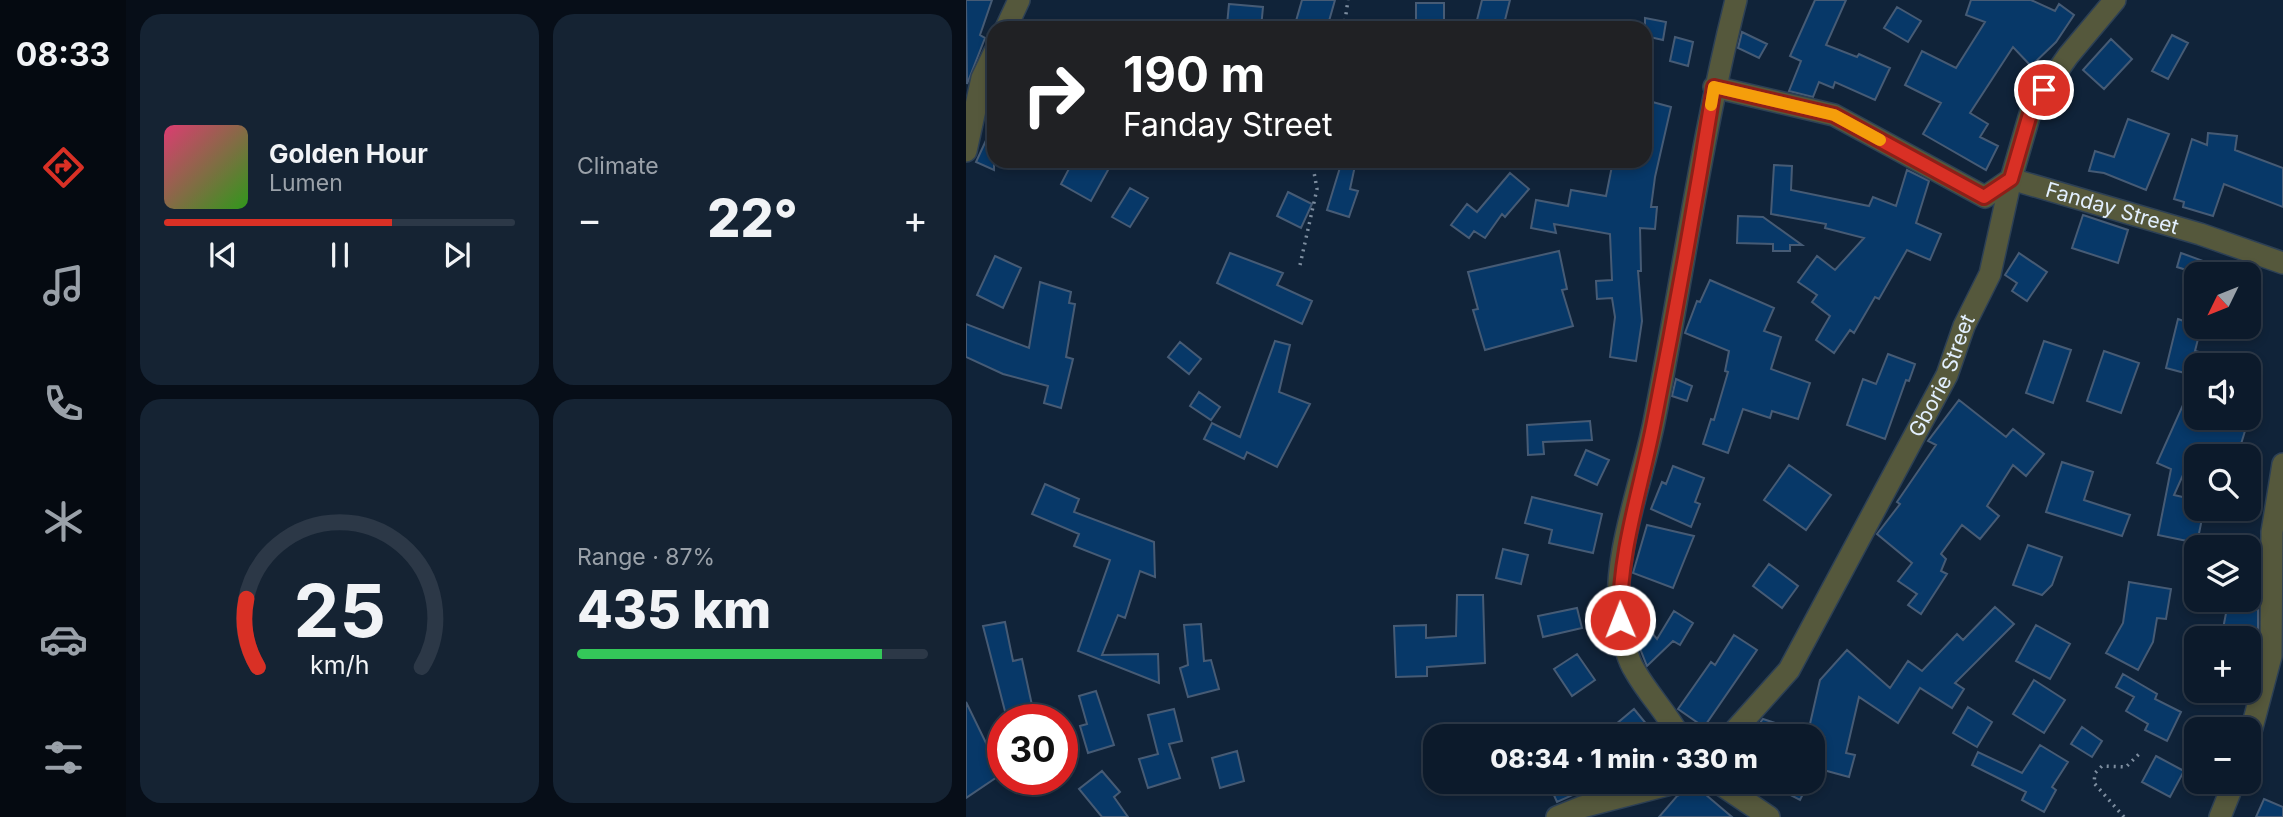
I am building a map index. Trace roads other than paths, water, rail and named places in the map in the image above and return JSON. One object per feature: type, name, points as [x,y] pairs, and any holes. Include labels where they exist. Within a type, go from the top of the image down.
[{"type":"street","points":[[1010,21],[1020,0]]},
{"type":"street","points":[[1673,724],[1634,670],[1620,620],[1619,586],[1631,514],[1653,426],[1684,266],[1714,87],[1736,0]]},
{"type":"street","name":"Gborie Street","points":[[1741,724],[1789,670],[1947,375],[1964,326],[1990,274],[2011,179],[2032,107],[2068,57],[2115,0]]},
{"type":"street","points":[[966,150],[982,79],[987,68]]},
{"type":"street","points":[[1714,87],[1834,115],[1984,197],[2011,179]]},
{"type":"street","name":"Fanday Street","points":[[2011,179],[2200,234],[2283,263]]},
{"type":"street","points":[[2255,717],[2271,656],[2272,533],[2283,464]]},
{"type":"street","points":[[1557,817],[1633,794]]},
{"type":"street","points":[[1735,794],[1769,817]]},
{"type":"street","points":[[2220,817],[2229,794]]}]
